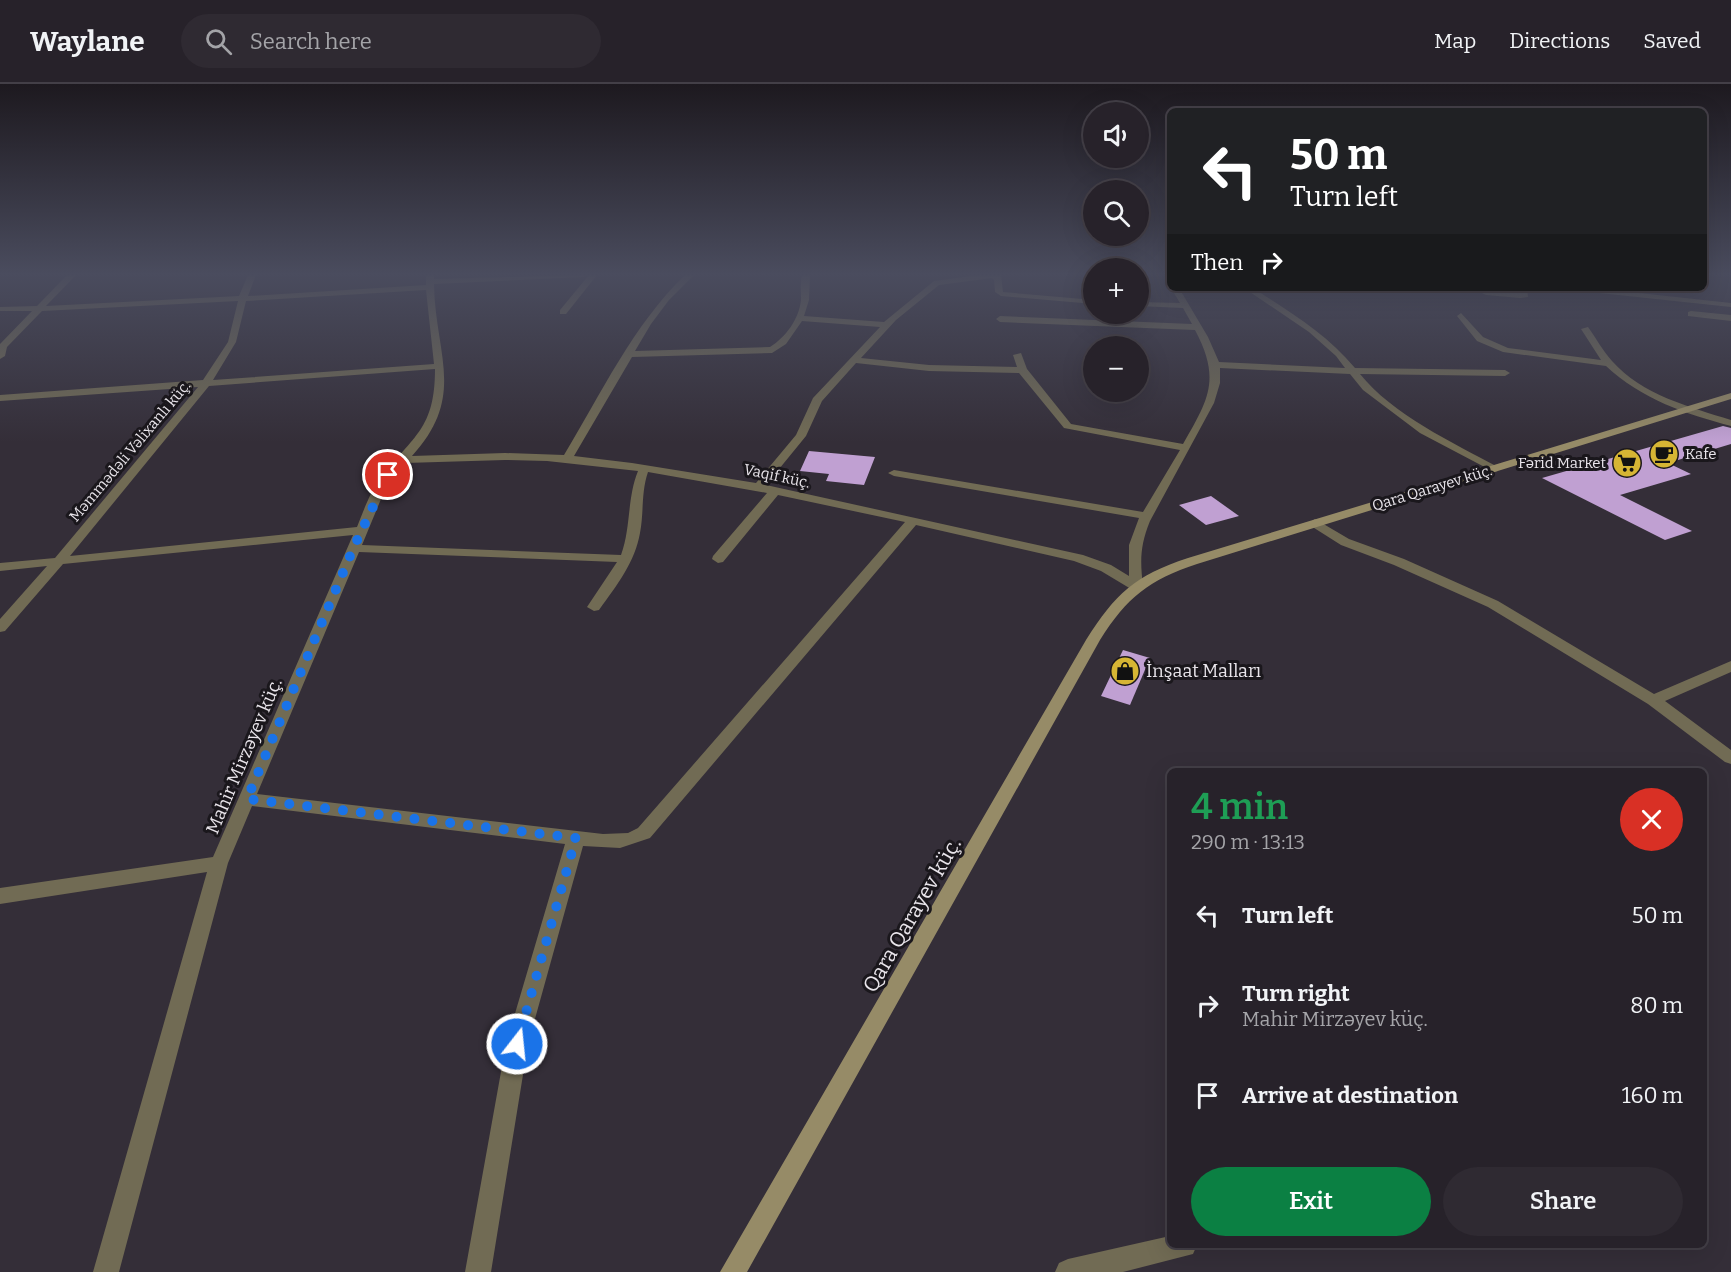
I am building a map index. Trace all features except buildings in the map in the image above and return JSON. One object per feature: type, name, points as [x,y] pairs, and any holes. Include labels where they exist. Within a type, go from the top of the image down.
[{"type":"street","points":[[0,356],[3,346],[18,330]]},
{"type":"street","name":"Məmmədəli Vəlixanlı küç.","points":[[0,628],[58,562],[205,384],[232,342],[235,330]]},
{"type":"street","name":"Mahir Mirzəyev küç.","points":[[106,1272],[219,863],[380,487],[400,460],[425,434],[433,420],[437,405],[440,366],[436,330]]},
{"type":"street","points":[[567,459],[644,330]]},
{"type":"street","points":[[628,354],[772,350],[783,344],[791,330]]},
{"type":"street","points":[[759,487],[801,436],[817,400],[881,330]]},
{"type":"street","points":[[1136,586],[1136,541],[1147,516],[1214,395],[1215,365],[1198,330]]},
{"type":"street","points":[[1312,330],[1339,354],[1366,388],[1424,430],[1494,470]]},
{"type":"street","points":[[1473,330],[1480,339],[1506,350],[1610,364]]},
{"type":"street","points":[[1586,330],[1610,364],[1643,391],[1731,423]]},
{"type":"street","points":[[1018,355],[1022,370],[1068,426],[1185,448]]},
{"type":"street","points":[[855,360],[929,368],[1022,370]]},
{"type":"street","points":[[1215,365],[1351,371],[1505,373]]},
{"type":"street","points":[[0,398],[440,366]]},
{"type":"street","name":"Qara Qarayev küç.","points":[[733,1272],[1093,640],[1110,613],[1136,586],[1183,564],[1494,470],[1685,408],[1731,396]]},
{"type":"street","name":"Vaqif küç.","points":[[400,460],[532,457],[567,459],[759,487],[1078,558],[1106,568],[1136,586]]},
{"type":"street","points":[[594,607],[627,559],[634,532],[637,483],[644,469]]},
{"type":"street","points":[[894,473],[1147,516]]},
{"type":"street","points":[[718,559],[775,491]]},
{"type":"street","points":[[247,799],[576,838],[621,842],[633,840],[644,833],[913,521]]},
{"type":"street","points":[[1315,523],[1346,542],[1399,562],[1493,604],[1653,700],[1731,758]]},
{"type":"street","points":[[0,567],[362,530]]},
{"type":"street","points":[[353,549],[627,559]]},
{"type":"street","points":[[1653,700],[1731,666]]},
{"type":"street","points":[[478,1272],[517,1044],[576,838]]},
{"type":"street","points":[[0,896],[219,863]]},
{"type":"street","points":[[1068,1272],[1171,1248]]},
{"type":"place","name":"Kafe","points":[[1664,454]]},
{"type":"place","name":"Fərid Market","points":[[1627,463]]},
{"type":"place","name":"İnşaat Malları","points":[[1125,671]]},
{"type":"route","points":[[388,475],[380,487],[353,549],[247,799],[576,838],[517,1044]]}]
